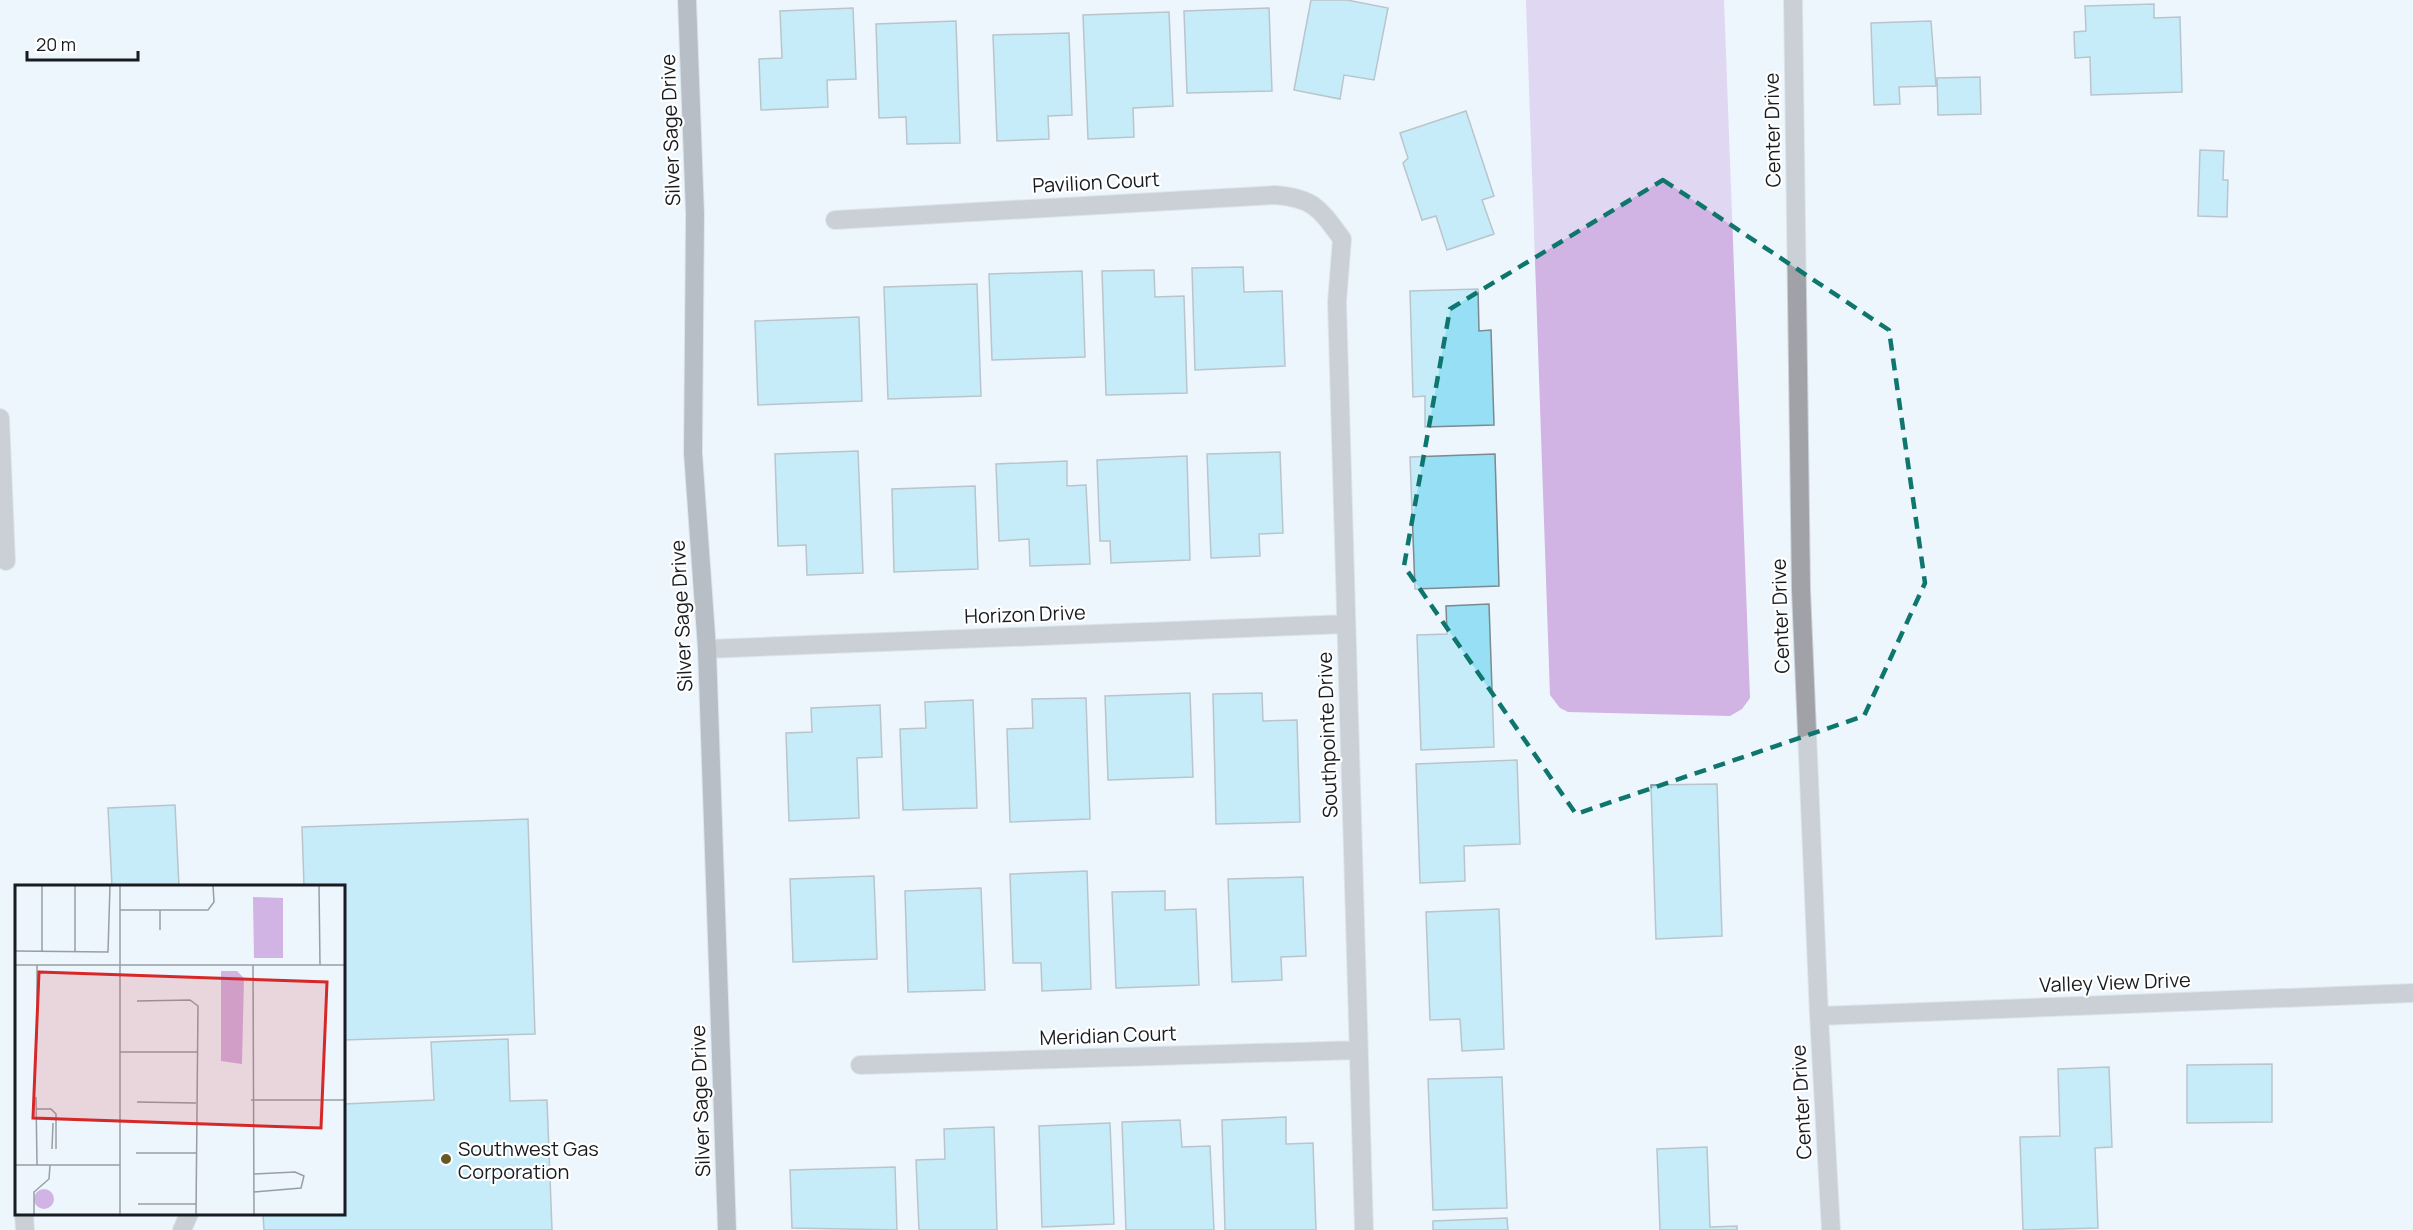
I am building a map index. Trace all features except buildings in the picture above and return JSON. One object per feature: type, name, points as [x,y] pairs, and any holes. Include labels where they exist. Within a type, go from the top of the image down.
[{"type":"street","name":"Silver Sage Drive","points":[[687,0],[695,214],[693,453],[707,649],[727,1230]]},
{"type":"street","name":"Center Drive","points":[[1793,0],[1801,590],[1819,1016],[1831,1230]]},
{"type":"street","name":"Pavilion Court","points":[[835,220],[1275,195],[1299,197],[1322,212],[1342,239]]},
{"type":"street","name":"Southpointe Drive","points":[[1342,239],[1337,302],[1364,1230]]},
{"type":"street","points":[[0,418],[6,561]]},
{"type":"street","name":"Horizon Drive","points":[[707,649],[1346,624]]},
{"type":"street","name":"Valley View Drive","points":[[1819,1016],[2413,993]]},
{"type":"street","name":"Meridian Court","points":[[860,1065],[1358,1050]]},
{"type":"street","points":[[24,1215],[25,1230]]},
{"type":"street","points":[[182,1230],[189,1215]]},
{"type":"street","points":[[189,1215],[190,1230]]},
{"type":"highlighted area","points":[[1663,180],[1889,330],[1925,583],[1864,716],[1576,814],[1404,566],[1450,309]]},
{"type":"shaded area","points":[[1526,0],[1724,0],[1750,698],[1742,709],[1730,716],[1568,712],[1560,708],[1550,695]]},
{"type":"place","name":"Southwest Gas Corporation","points":[[446,1159]]}]
